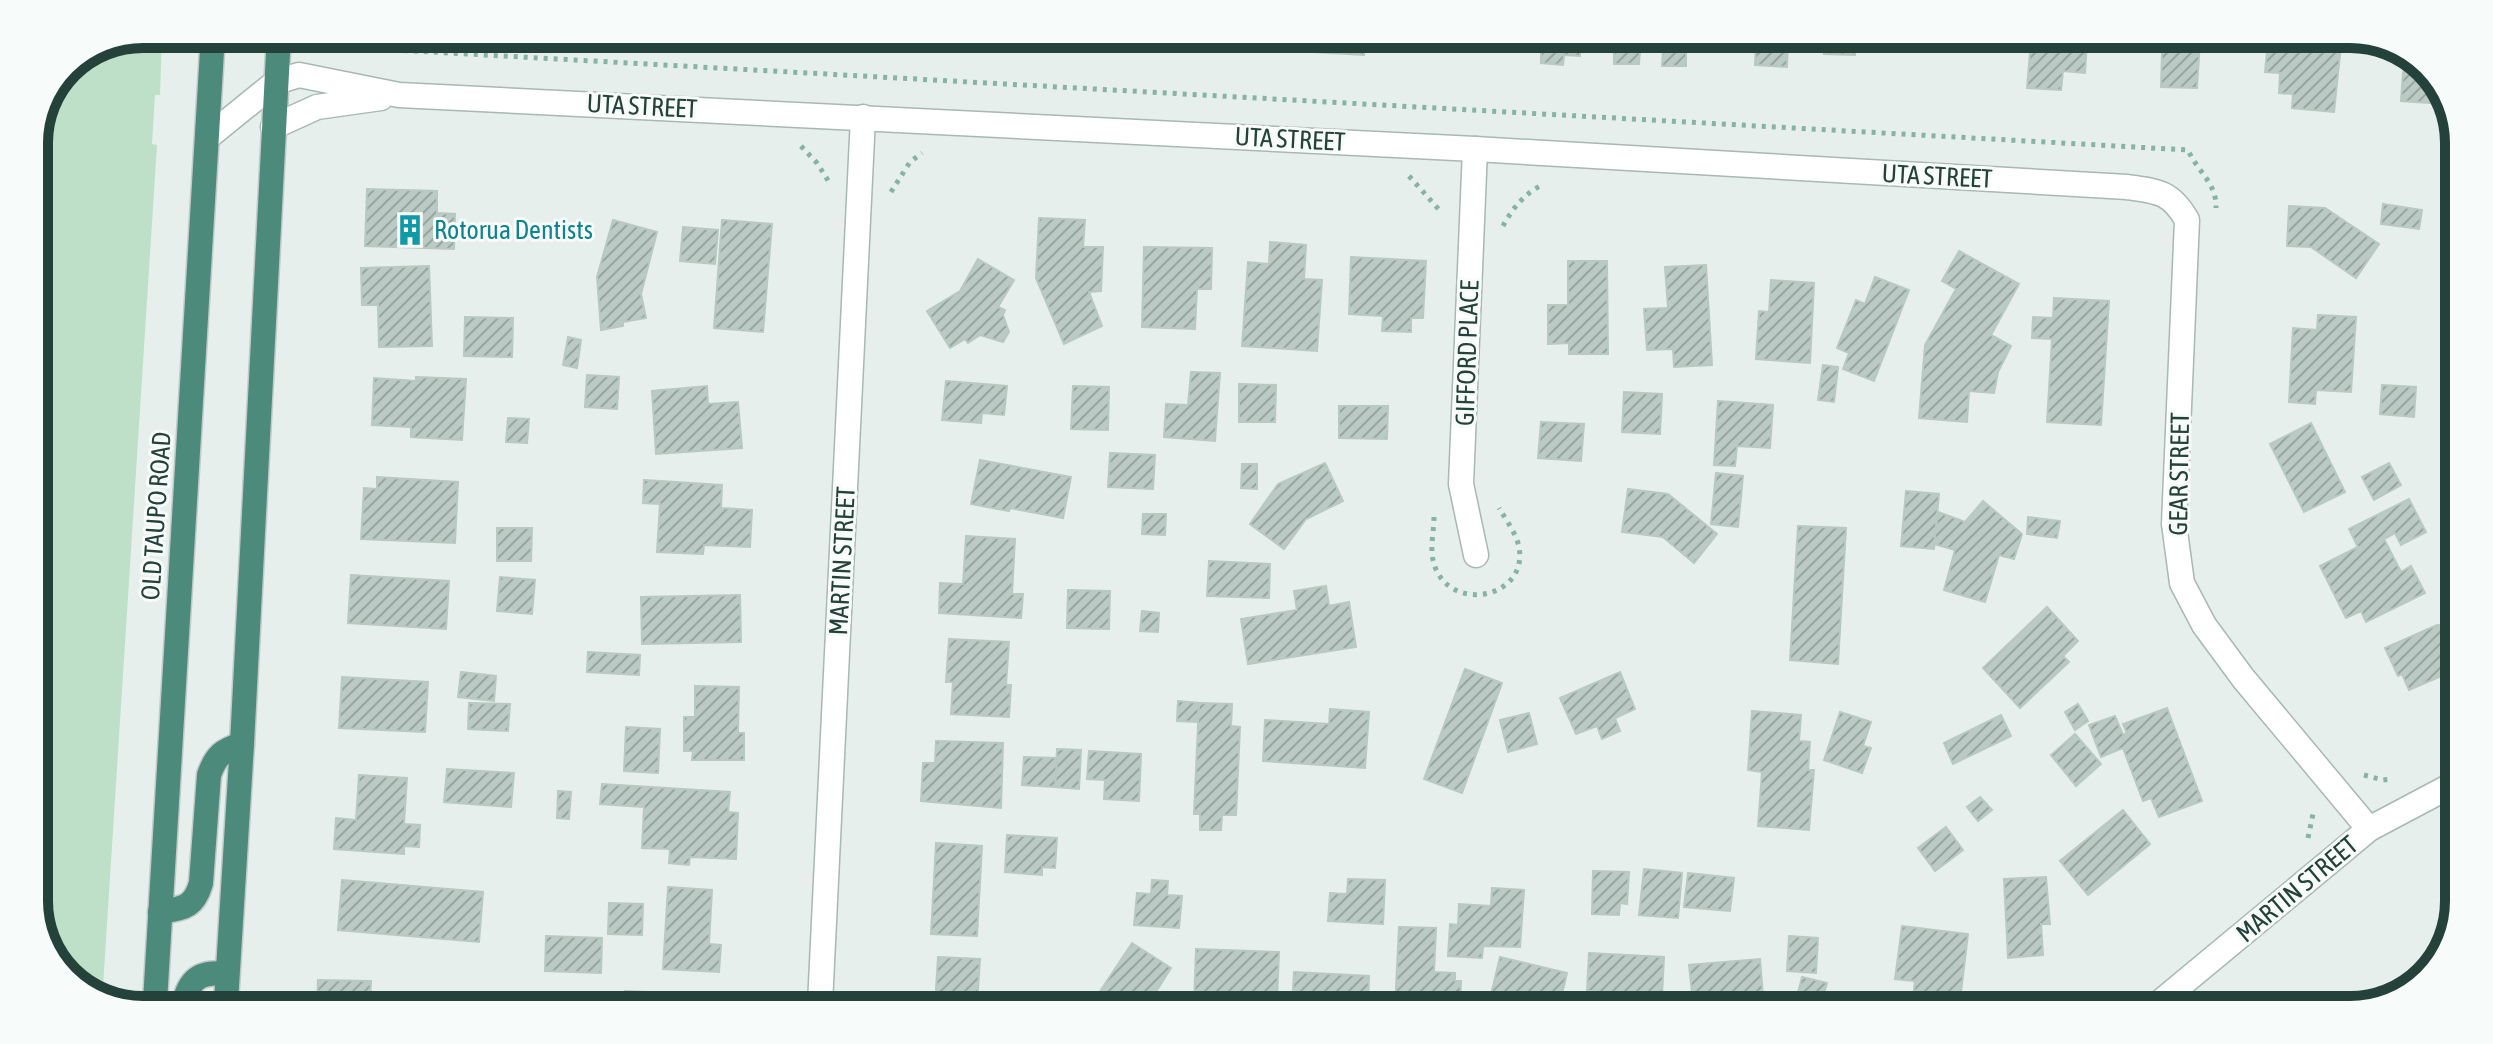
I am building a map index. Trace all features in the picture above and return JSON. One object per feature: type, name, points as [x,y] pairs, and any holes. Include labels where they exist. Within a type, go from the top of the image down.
[{"type":"highway","name":"OLD TAUPO ROAD","points":[[155,996],[212,48]]},
{"type":"highway","points":[[226,996],[278,48]]},
{"type":"highway","points":[[160,912],[191,904],[198,896],[209,775],[215,759],[223,750],[242,744]]},
{"type":"highway","points":[[186,996],[196,978],[206,973],[227,973]]},
{"type":"street","name":"UTA STREET","points":[[276,82],[299,75],[399,95],[1475,149],[2127,187],[2155,191],[2177,202]]},
{"type":"street","points":[[208,137],[276,82]]},
{"type":"street","name":"UTA STREET","points":[[273,127],[317,107],[399,95]]},
{"type":"street","name":"MARTIN STREET","points":[[820,996],[863,117]]},
{"type":"street","name":"GIFFORD PLACE","points":[[1475,149],[1461,484],[1476,555]]},
{"type":"street","name":"GEAR STREET","points":[[2177,202],[2187,220],[2188,243],[2174,524],[2182,583],[2204,625],[2243,678],[2369,829]]},
{"type":"street","name":"MARTIN STREET","points":[[2168,996],[2369,829],[2445,789]]},
{"type":"path","points":[[355,48],[2188,150]]},
{"type":"path","points":[[1531,191],[1549,182]]},
{"type":"path","points":[[2312,801],[2314,809]]},
{"type":"green space","points":[[162,48],[160,95],[155,95],[152,144],[157,145],[103,987],[80,972],[64,954],[53,932],[48,907],[48,137],[51,118],[68,85],[95,61],[124,50]]},
{"type":"building","points":[[1296,48],[1364,48],[1364,55],[1296,51]]},
{"type":"building","points":[[1513,48],[1580,48],[1580,56],[1564,55],[1563,65],[1541,63],[1541,52],[1513,51]]},
{"type":"building","points":[[1614,48],[1686,48],[1686,66],[1662,66],[1663,51],[1640,51],[1639,64],[1614,64]]},
{"type":"building","points":[[1756,48],[1788,48],[1787,67],[1755,65]]},
{"type":"building","points":[[1824,48],[1855,48],[1855,55],[1824,54]]},
{"type":"building","points":[[2030,48],[2087,48],[2085,73],[2063,71],[2061,90],[2027,88]]},
{"type":"building","points":[[2134,48],[2200,48],[2197,88],[2161,87],[2162,52],[2134,51]]},
{"type":"building","points":[[2267,48],[2341,48],[2334,112],[2292,108],[2293,94],[2279,93],[2280,73],[2265,72]]},
{"type":"building","points":[[2403,72],[2417,76],[2436,103],[2401,101]]},
{"type":"building","name":"Rotorua Dentists","points":[[367,189],[437,191],[437,213],[455,214],[454,249],[365,246]]},
{"type":"building","points":[[2383,204],[2422,210],[2419,229],[2381,224]]},
{"type":"building","points":[[2289,206],[2325,208],[2379,244],[2356,278],[2311,247],[2287,246]]},
{"type":"building","points":[[1039,218],[1085,220],[1083,247],[1103,247],[1101,291],[1089,292],[1102,326],[1064,344],[1036,278]]},
{"type":"building","points":[[613,220],[657,232],[641,294],[646,318],[601,330],[597,277]]},
{"type":"building","points":[[722,220],[772,224],[763,332],[714,328]]},
{"type":"building","points":[[683,227],[718,230],[715,264],[680,261]]},
{"type":"building","points":[[1270,242],[1306,245],[1304,279],[1322,280],[1317,351],[1242,346],[1248,262],[1269,264]]},
{"type":"building","points":[[1144,247],[1212,248],[1211,289],[1197,289],[1195,329],[1142,327]]},
{"type":"building","points":[[1959,251],[2019,284],[1991,335],[2011,346],[1998,372],[1994,393],[1969,391],[1967,422],[1919,418],[1925,345],[1956,289],[1942,281]]},
{"type":"building","points":[[1351,257],[1426,261],[1423,318],[1411,318],[1411,332],[1382,331],[1383,316],[1349,314]]},
{"type":"building","points":[[978,259],[1014,280],[998,307],[1005,310],[1003,315],[1009,332],[1003,342],[980,335],[968,343],[965,339],[950,348],[927,311],[960,291]]},
{"type":"building","points":[[1568,261],[1607,261],[1608,354],[1569,354],[1569,343],[1548,344],[1548,305],[1568,305]]},
{"type":"building","points":[[1706,265],[1712,365],[1674,367],[1673,349],[1647,350],[1644,309],[1668,308],[1665,267]]},
{"type":"building","points":[[429,266],[432,346],[379,347],[378,305],[362,305],[361,268]]},
{"type":"building","points":[[1875,277],[1909,290],[1874,381],[1843,369],[1849,353],[1837,348],[1856,300],[1865,304]]},
{"type":"building","points":[[1771,280],[1814,283],[1810,363],[1756,359],[1759,311],[1769,312]]},
{"type":"building","points":[[2054,298],[2109,301],[2101,425],[2047,422],[2052,339],[2032,338],[2033,317],[2053,318]]},
{"type":"building","points":[[2318,315],[2356,317],[2351,392],[2316,390],[2315,404],[2289,402],[2293,328],[2317,330]]},
{"type":"building","points":[[465,317],[513,318],[512,357],[464,356]]},
{"type":"building","points":[[568,337],[581,340],[577,368],[563,365]]},
{"type":"building","points":[[1823,365],[1838,367],[1834,402],[1818,400]]},
{"type":"building","points":[[1191,372],[1220,373],[1215,441],[1164,437],[1166,404],[1188,405]]},
{"type":"building","points":[[587,375],[619,377],[617,409],[585,407]]},
{"type":"building","points":[[416,377],[466,379],[462,440],[411,437],[411,427],[372,425],[374,378],[416,381]]},
{"type":"building","points":[[946,381],[1007,386],[1004,415],[982,413],[981,423],[942,420]]},
{"type":"building","points":[[1239,384],[1276,385],[1275,422],[1239,422]]},
{"type":"building","points":[[2382,385],[2416,387],[2414,417],[2380,414]]},
{"type":"building","points":[[707,386],[708,404],[738,402],[742,448],[656,454],[652,391]]},
{"type":"building","points":[[1073,386],[1109,387],[1108,430],[1071,429]]},
{"type":"building","points":[[1624,392],[1662,394],[1660,434],[1622,432]]},
{"type":"building","points":[[1718,401],[1773,405],[1770,448],[1737,446],[1735,466],[1714,465]]},
{"type":"building","points":[[1339,406],[1388,406],[1387,439],[1339,438]]},
{"type":"building","points":[[508,418],[529,419],[527,443],[506,442]]},
{"type":"building","points":[[1541,422],[1584,424],[1581,461],[1538,458]]},
{"type":"building","points":[[2311,423],[2345,492],[2304,512],[2270,444]]},
{"type":"building","points":[[1110,453],[1155,455],[1153,489],[1108,487]]},
{"type":"building","points":[[980,460],[1071,477],[1063,518],[971,504]]},
{"type":"building","points":[[1325,463],[1343,501],[1306,519],[1284,549],[1250,524],[1278,484]]},
{"type":"building","points":[[2389,463],[2401,485],[2374,500],[2362,477]]},
{"type":"building","points":[[1242,464],[1257,464],[1257,489],[1241,488]]},
{"type":"building","points":[[1716,473],[1743,476],[1738,527],[1711,524]]},
{"type":"building","points":[[377,477],[458,482],[455,543],[361,539],[364,488],[377,489]]},
{"type":"building","points":[[644,480],[722,485],[721,508],[752,510],[750,547],[704,545],[703,554],[657,552],[660,504],[643,503]]},
{"type":"building","points":[[1628,489],[1668,494],[1717,534],[1694,563],[1663,537],[1622,532]]},
{"type":"building","points":[[1906,491],[1939,494],[1934,549],[1901,546]]},
{"type":"building","points":[[2409,499],[2426,532],[2401,545],[2395,533],[2384,539],[2401,572],[2411,566],[2425,593],[2366,622],[2361,611],[2346,618],[2320,566],[2358,547],[2349,529]]},
{"type":"building","points":[[1983,501],[2022,534],[2014,559],[1999,555],[1985,602],[1944,590],[1955,550],[1934,544],[1938,512],[1965,522]]},
{"type":"building","points":[[1143,514],[1166,514],[1165,535],[1142,534]]},
{"type":"building","points":[[2028,517],[2060,521],[2057,538],[2027,534]]},
{"type":"building","points":[[1798,526],[1846,528],[1838,664],[1790,660]]},
{"type":"building","points":[[497,528],[532,528],[531,561],[497,561]]},
{"type":"building","points":[[966,536],[1015,539],[1012,594],[1023,594],[1021,618],[939,613],[940,583],[963,584]]},
{"type":"building","points":[[1209,561],[1270,564],[1269,598],[1207,596]]},
{"type":"building","points":[[351,575],[449,581],[446,629],[348,623]]},
{"type":"building","points":[[500,577],[535,580],[532,614],[497,611]]},
{"type":"building","points":[[1326,586],[1329,606],[1349,602],[1356,647],[1248,664],[1241,619],[1297,610],[1294,591]]},
{"type":"building","points":[[1068,590],[1110,591],[1109,629],[1067,628]]},
{"type":"building","points":[[740,595],[741,642],[642,644],[641,597]]},
{"type":"building","points":[[2047,607],[2078,641],[2063,656],[2069,662],[2020,708],[1983,668]]},
{"type":"building","points":[[1142,611],[1159,613],[1158,632],[1140,631]]},
{"type":"building","points":[[2437,625],[2445,625],[2445,677],[2409,690],[2402,674],[2398,676],[2385,648]]},
{"type":"building","points":[[949,639],[1009,642],[1006,685],[1011,685],[1009,717],[951,714],[953,682],[946,682]]},
{"type":"building","points":[[588,652],[640,655],[639,675],[587,672]]},
{"type":"building","points":[[1465,669],[1502,683],[1462,793],[1424,779]]},
{"type":"building","points":[[461,672],[496,676],[494,701],[458,697]]},
{"type":"building","points":[[1620,672],[1635,709],[1615,718],[1620,731],[1602,739],[1597,726],[1576,734],[1560,698]]},
{"type":"building","points":[[342,677],[428,682],[425,732],[339,728]]},
{"type":"building","points":[[695,686],[739,687],[738,733],[744,733],[744,760],[692,760],[693,751],[684,751],[684,717],[695,717]]},
{"type":"building","points":[[1178,701],[1199,703],[1198,722],[1177,721]]},
{"type":"building","points":[[469,703],[510,704],[508,731],[468,729]]},
{"type":"building","points":[[1199,703],[1232,704],[1231,726],[1240,727],[1236,815],[1222,815],[1221,830],[1200,830],[1200,814],[1194,814]]},
{"type":"building","points":[[2078,704],[2088,721],[2075,730],[2065,712]]},
{"type":"building","points":[[2167,708],[2202,801],[2159,817],[2151,798],[2143,801],[2123,748],[2101,757],[2089,725],[2115,716],[2123,735],[2127,733],[2123,724]]},
{"type":"building","points":[[1330,709],[1369,712],[1365,768],[1263,761],[1265,720],[1329,724]]},
{"type":"building","points":[[1752,711],[1801,715],[1799,741],[1810,742],[1808,770],[1814,770],[1809,830],[1758,826],[1762,772],[1748,770]]},
{"type":"building","points":[[1840,712],[1871,722],[1863,746],[1871,748],[1862,773],[1824,760]]},
{"type":"building","points":[[1529,713],[1537,744],[1508,752],[1500,720]]},
{"type":"building","points":[[2001,715],[2011,736],[1953,764],[1944,743]]},
{"type":"building","points":[[626,727],[660,729],[658,773],[624,771]]},
{"type":"building","points":[[2075,734],[2101,764],[2076,786],[2051,755]]},
{"type":"building","points":[[936,741],[1003,743],[1001,808],[921,801],[923,763],[935,763]]},
{"type":"building","points":[[1057,749],[1081,750],[1079,789],[1055,787]]},
{"type":"building","points":[[1089,751],[1141,754],[1139,801],[1104,799],[1105,780],[1087,779]]},
{"type":"building","points":[[1024,757],[1057,758],[1055,787],[1022,785]]},
{"type":"building","points":[[447,769],[514,773],[511,807],[444,802]]},
{"type":"building","points":[[359,775],[407,778],[404,824],[420,825],[419,847],[404,846],[404,854],[334,849],[336,818],[356,820]]},
{"type":"building","points":[[602,784],[730,792],[728,812],[738,813],[736,859],[690,857],[689,865],[669,863],[670,849],[642,848],[644,807],[600,804]]},
{"type":"building","points":[[558,791],[571,792],[569,819],[557,818]]},
{"type":"building","points":[[1980,797],[1992,810],[1978,821],[1967,807]]},
{"type":"building","points":[[2123,810],[2150,844],[2088,895],[2060,861]]},
{"type":"building","points":[[1946,827],[1963,850],[1935,871],[1918,848]]},
{"type":"building","points":[[1007,835],[1057,838],[1055,868],[1042,867],[1042,875],[1005,872]]},
{"type":"building","points":[[936,843],[982,846],[977,936],[931,934]]},
{"type":"building","points":[[1644,869],[1682,873],[1678,918],[1639,915]]},
{"type":"building","points":[[1593,871],[1629,872],[1627,904],[1620,903],[1619,915],[1592,914]]},
{"type":"building","points":[[1688,873],[1734,878],[1730,911],[1684,907]]},
{"type":"building","points":[[2046,877],[2050,924],[2041,924],[2043,955],[2008,958],[2004,879]]},
{"type":"building","points":[[1348,879],[1385,880],[1383,924],[1328,921],[1330,893],[1347,894]]},
{"type":"building","points":[[342,880],[483,892],[479,942],[338,930]]},
{"type":"building","points":[[1152,880],[1168,881],[1167,895],[1182,896],[1179,928],[1134,925],[1137,893],[1151,894]]},
{"type":"building","points":[[668,887],[712,890],[709,944],[721,945],[719,972],[663,969]]},
{"type":"building","points":[[1492,888],[1524,890],[1520,947],[1483,946],[1482,958],[1448,956],[1450,924],[1458,925],[1459,904],[1491,906]]},
{"type":"building","points":[[609,903],[643,904],[642,935],[608,934]]},
{"type":"building","points":[[1902,926],[1968,934],[1961,996],[1913,996],[1915,981],[1895,979]]},
{"type":"building","points":[[1399,927],[1436,928],[1434,972],[1455,973],[1455,981],[1461,981],[1460,996],[1396,996]]},
{"type":"building","points":[[546,936],[602,938],[601,973],[545,971]]},
{"type":"building","points":[[1789,936],[1818,938],[1816,973],[1787,971]]},
{"type":"building","points":[[1132,943],[1171,968],[1153,996],[1097,996]]},
{"type":"building","points":[[1196,949],[1279,952],[1277,996],[1194,996]]},
{"type":"building","points":[[1589,953],[1664,957],[1662,995],[1598,996],[1598,991],[1587,991]]},
{"type":"building","points":[[938,957],[980,959],[978,996],[936,996]]},
{"type":"building","points":[[1500,957],[1567,973],[1562,996],[1491,996]]},
{"type":"building","points":[[1760,959],[1763,996],[1692,996],[1689,965]]},
{"type":"building","points":[[1294,972],[1369,976],[1368,996],[1293,996]]},
{"type":"building","points":[[1802,977],[1827,983],[1823,996],[1797,996]]},
{"type":"building","points":[[318,980],[371,981],[370,996],[317,996]]},
{"type":"building","points":[[625,991],[716,995],[716,996],[625,996]]},
{"type":"place","name":"Rotorua Dentists","points":[[410,230]]}]
